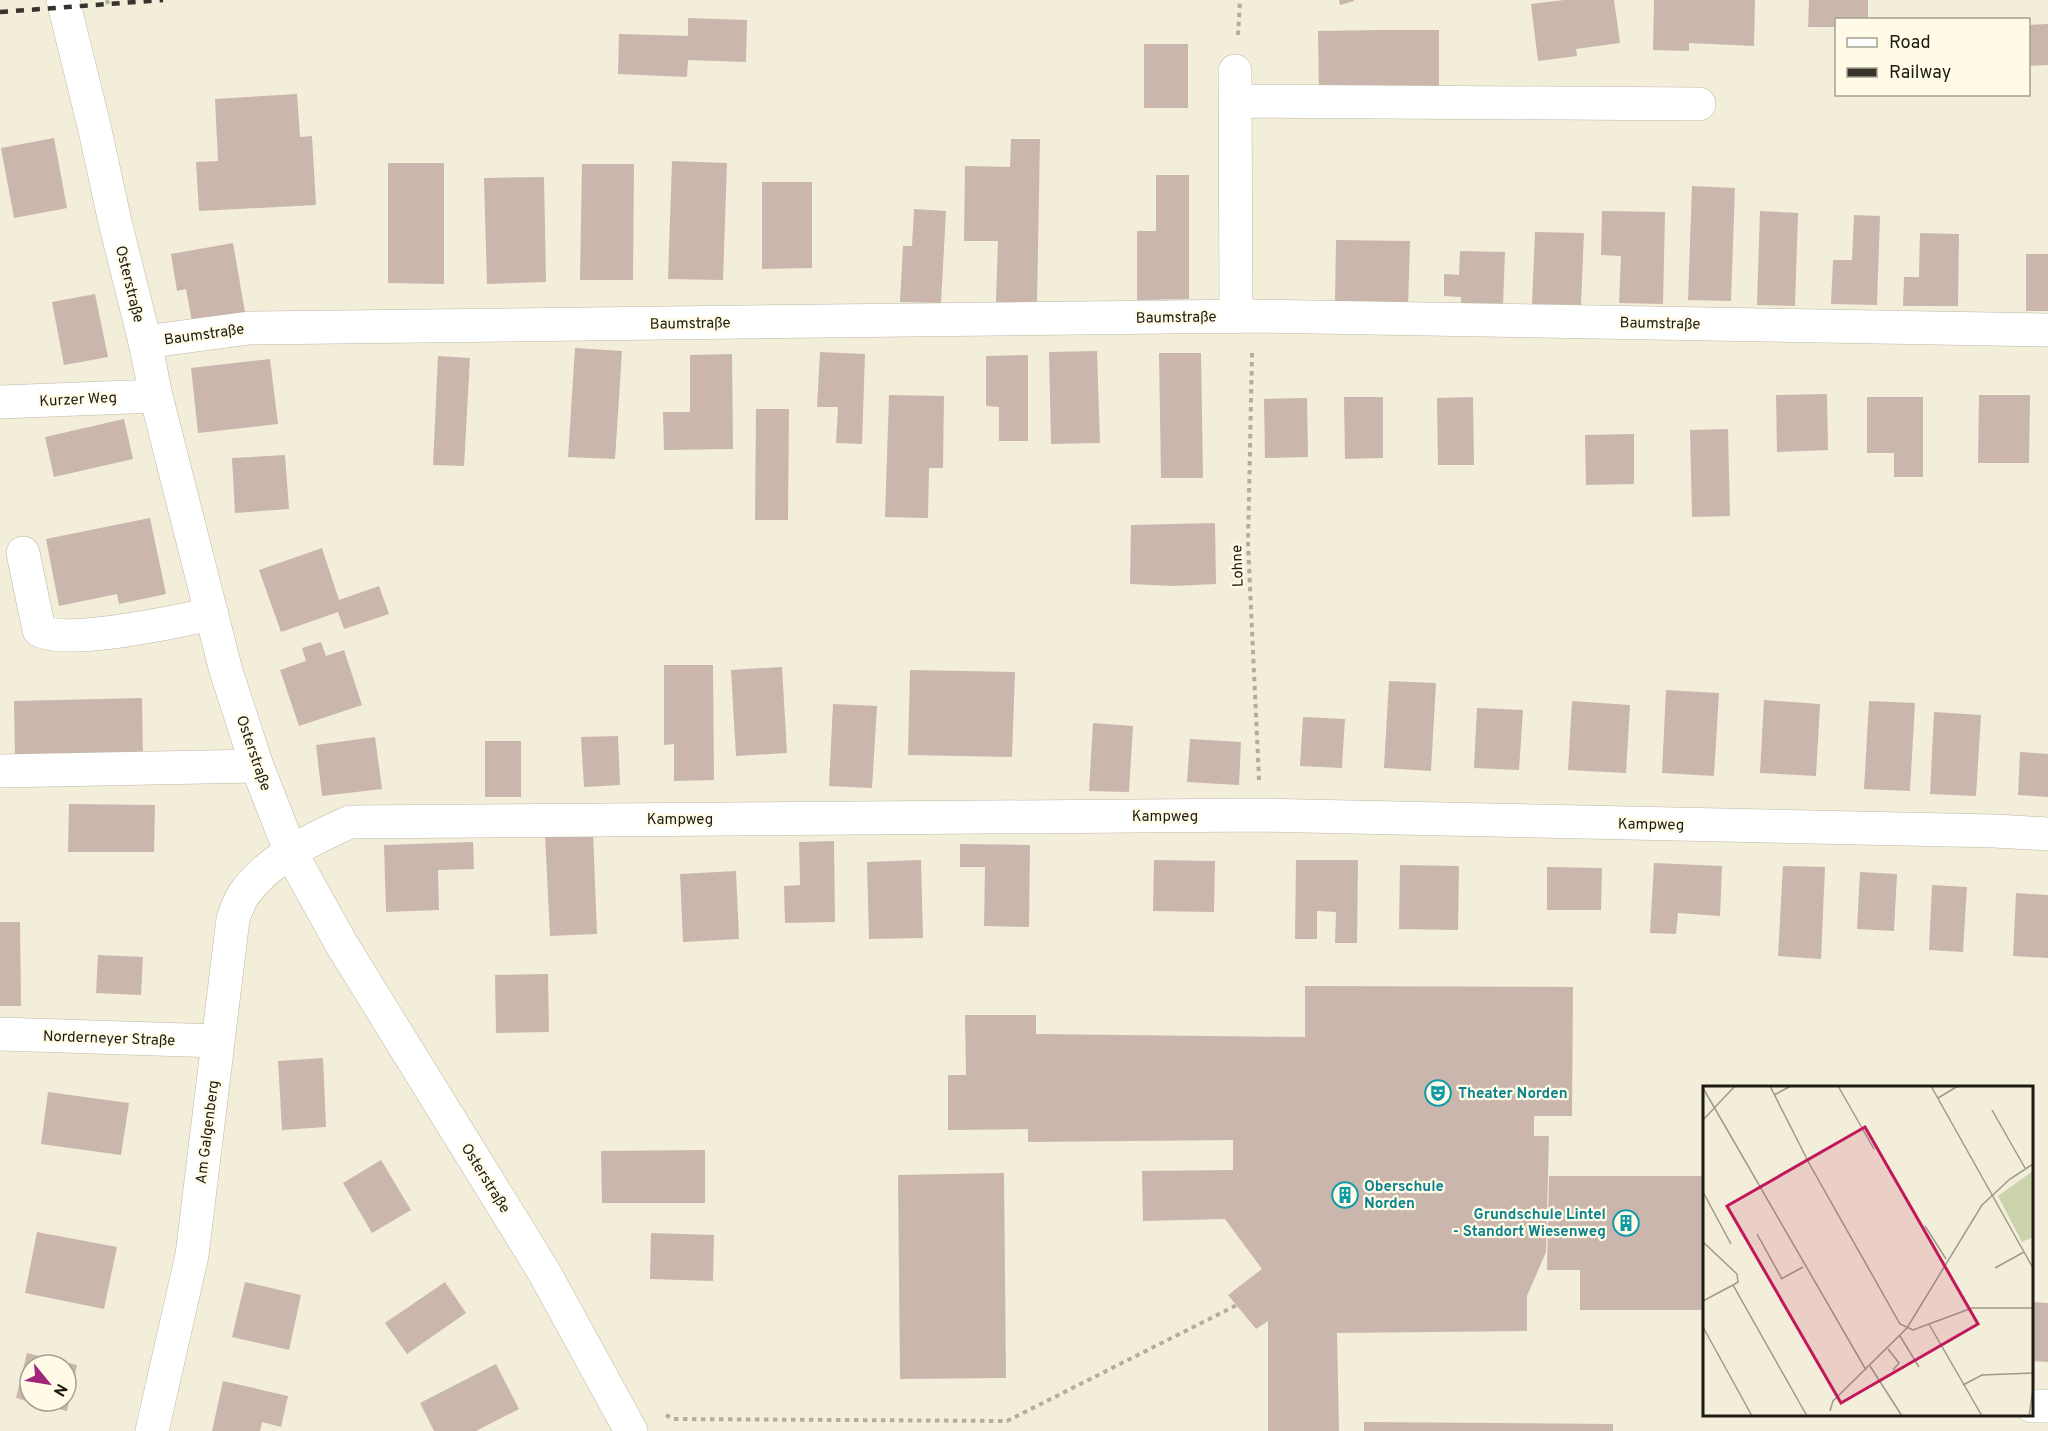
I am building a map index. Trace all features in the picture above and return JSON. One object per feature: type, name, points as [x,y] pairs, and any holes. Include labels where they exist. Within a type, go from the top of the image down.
[{"type":"street","name":"Osterstraße","points":[[63,0],[96,130],[156,396],[226,671],[257,766],[291,854],[342,945],[544,1272],[631,1431]]},
{"type":"street","name":"Baumstraße","points":[[1245,316],[1236,86],[1700,104]]},
{"type":"street","name":"Baumstraße","points":[[145,342],[249,328],[1245,316],[2048,330]]},
{"type":"street","name":"Kurzer Weg","points":[[0,402],[156,396]]},
{"type":"street","points":[[23,553],[39,630],[45,634],[63,636],[154,627],[212,614]]},
{"type":"street","points":[[0,771],[257,766]]},
{"type":"street","name":"Kampweg","points":[[291,854],[316,838],[350,822],[1260,815],[2048,834]]},
{"type":"street","name":"Am Galgenberg","points":[[152,1431],[192,1255],[233,919],[243,895],[263,872],[291,854]]},
{"type":"street","name":"Norderneyer Straße","points":[[0,1034],[218,1041]]},
{"type":"path","name":"Lohne","points":[[1245,316],[1248,544],[1260,815]]},
{"type":"path","points":[[659,1411],[673,1419],[1007,1421],[1237,1305]]},
{"type":"building","points":[[1339,0],[1354,0],[1354,1],[1340,5]]},
{"type":"building","points":[[1564,0],[1614,0],[1620,43],[1576,49],[1577,56],[1538,61],[1531,4]]},
{"type":"building","points":[[1654,0],[1755,0],[1754,46],[1689,43],[1689,51],[1653,50]]},
{"type":"building","points":[[1809,0],[1868,0],[1868,18],[1835,18],[1835,27],[1808,27]]},
{"type":"building","points":[[688,18],[747,20],[746,62],[688,60],[687,77],[618,74],[619,34],[688,36]]},
{"type":"building","points":[[2048,24],[2048,65],[2030,66],[2030,25]]},
{"type":"building","points":[[1439,30],[1439,96],[1319,96],[1318,31]]},
{"type":"building","points":[[1144,44],[1188,44],[1188,108],[1144,108]]},
{"type":"building","points":[[297,94],[300,137],[312,136],[316,205],[199,211],[196,162],[218,161],[215,99]]},
{"type":"building","points":[[54,138],[67,208],[14,218],[1,148]]},
{"type":"building","points":[[1011,139],[1040,139],[1037,303],[996,302],[998,241],[964,241],[965,166],[1010,167]]},
{"type":"building","points":[[672,161],[727,163],[723,280],[668,279]]},
{"type":"building","points":[[388,163],[444,163],[444,284],[388,283]]},
{"type":"building","points":[[582,164],[634,164],[633,280],[580,280]]},
{"type":"building","points":[[1156,175],[1189,175],[1189,299],[1137,300],[1137,231],[1156,231]]},
{"type":"building","points":[[544,177],[546,282],[487,284],[484,178]]},
{"type":"building","points":[[762,182],[812,182],[812,268],[762,269]]},
{"type":"building","points":[[1692,186],[1735,188],[1731,301],[1688,300]]},
{"type":"building","points":[[914,209],[946,211],[941,303],[900,302],[903,246],[912,246]]},
{"type":"building","points":[[1602,211],[1665,212],[1663,304],[1619,303],[1621,256],[1601,255]]},
{"type":"building","points":[[1760,211],[1798,213],[1795,306],[1757,305]]},
{"type":"building","points":[[1854,215],[1880,216],[1877,305],[1831,304],[1833,260],[1852,260]]},
{"type":"building","points":[[1535,232],[1584,233],[1581,305],[1532,304]]},
{"type":"building","points":[[1920,233],[1959,234],[1958,306],[1903,306],[1904,277],[1919,277]]},
{"type":"building","points":[[1336,240],[1410,241],[1408,308],[1335,306]]},
{"type":"building","points":[[233,243],[245,312],[192,322],[186,289],[177,291],[171,254]]},
{"type":"building","points":[[1460,251],[1505,252],[1503,305],[1461,304],[1461,297],[1444,296],[1444,274],[1459,275]]},
{"type":"building","points":[[2026,254],[2048,254],[2048,311],[2026,311]]},
{"type":"building","points":[[95,294],[108,357],[64,365],[52,302]]},
{"type":"building","points":[[575,348],[622,351],[615,459],[568,457]]},
{"type":"building","points":[[1097,351],[1100,443],[1051,444],[1049,352]]},
{"type":"building","points":[[820,352],[865,354],[862,444],[836,443],[838,407],[817,407]]},
{"type":"building","points":[[1159,353],[1201,353],[1203,478],[1161,478]]},
{"type":"building","points":[[732,354],[733,449],[664,450],[663,412],[690,412],[690,355]]},
{"type":"building","points":[[1028,355],[1028,441],[999,441],[999,407],[986,406],[986,356]]},
{"type":"building","points":[[438,356],[470,358],[464,466],[433,465]]},
{"type":"building","points":[[270,359],[278,424],[198,433],[191,368]]},
{"type":"building","points":[[1827,394],[1828,450],[1777,452],[1776,395]]},
{"type":"building","points":[[889,395],[944,396],[943,468],[929,468],[928,518],[885,517]]},
{"type":"building","points":[[1979,395],[2030,395],[2029,463],[1978,463]]},
{"type":"building","points":[[1344,397],[1383,397],[1383,458],[1345,459]]},
{"type":"building","points":[[1473,397],[1474,465],[1438,465],[1437,398]]},
{"type":"building","points":[[1867,397],[1923,397],[1923,477],[1894,477],[1894,453],[1867,453]]},
{"type":"building","points":[[1307,398],[1308,457],[1265,458],[1264,399]]},
{"type":"building","points":[[756,409],[789,409],[788,520],[755,520]]},
{"type":"building","points":[[124,419],[133,459],[54,477],[45,437]]},
{"type":"building","points":[[1728,429],[1730,516],[1692,517],[1690,430]]},
{"type":"building","points":[[1634,434],[1634,484],[1586,485],[1585,435]]},
{"type":"building","points":[[285,455],[289,509],[235,513],[232,458]]},
{"type":"building","points":[[150,518],[166,594],[119,604],[117,594],[59,606],[46,539]]},
{"type":"building","points":[[1215,523],[1216,584],[1173,586],[1130,584],[1131,525]]},
{"type":"building","points":[[322,548],[339,600],[379,586],[389,614],[344,629],[338,612],[281,632],[259,570]]},
{"type":"building","points":[[321,642],[326,656],[344,650],[362,705],[299,726],[280,670],[306,661],[302,648]]},
{"type":"building","points":[[664,665],[713,665],[714,780],[674,781],[674,744],[664,745]]},
{"type":"building","points":[[782,667],[787,753],[736,756],[731,670]]},
{"type":"building","points":[[910,670],[1015,672],[1012,757],[908,755]]},
{"type":"building","points":[[1389,681],[1436,683],[1431,771],[1384,768]]},
{"type":"building","points":[[1666,690],[1719,693],[1714,776],[1662,773]]},
{"type":"building","points":[[142,698],[143,757],[15,760],[14,701]]},
{"type":"building","points":[[1764,700],[1820,704],[1816,776],[1760,773]]},
{"type":"building","points":[[1572,701],[1630,705],[1626,773],[1568,770]]},
{"type":"building","points":[[1869,701],[1915,703],[1910,791],[1864,789]]},
{"type":"building","points":[[833,704],[877,706],[872,788],[829,786]]},
{"type":"building","points":[[1477,708],[1523,710],[1519,770],[1474,768]]},
{"type":"building","points":[[1934,712],[1981,715],[1976,796],[1930,794]]},
{"type":"building","points":[[1303,717],[1345,719],[1342,768],[1300,766]]},
{"type":"building","points":[[1093,723],[1133,726],[1129,792],[1089,791]]},
{"type":"building","points":[[618,736],[620,785],[584,787],[581,737]]},
{"type":"building","points":[[375,737],[382,789],[322,796],[316,745]]},
{"type":"building","points":[[1190,739],[1241,742],[1239,785],[1187,782]]},
{"type":"building","points":[[485,741],[521,741],[521,797],[485,797]]},
{"type":"building","points":[[2020,752],[2048,754],[2048,797],[2018,795]]},
{"type":"building","points":[[69,804],[155,805],[154,852],[68,852]]},
{"type":"building","points":[[593,832],[597,934],[550,936],[545,834]]},
{"type":"building","points":[[834,841],[835,922],[785,923],[784,886],[800,885],[799,842]]},
{"type":"building","points":[[473,842],[474,869],[438,870],[439,910],[386,912],[384,845]]},
{"type":"building","points":[[960,844],[1030,845],[1029,927],[984,926],[985,867],[960,867]]},
{"type":"building","points":[[921,860],[923,938],[869,939],[867,862]]},
{"type":"building","points":[[1154,860],[1215,861],[1214,912],[1153,911]]},
{"type":"building","points":[[1296,860],[1358,860],[1357,943],[1335,943],[1336,912],[1317,911],[1317,939],[1295,939]]},
{"type":"building","points":[[1654,863],[1722,866],[1720,916],[1678,913],[1676,934],[1650,933]]},
{"type":"building","points":[[1400,865],[1459,866],[1458,930],[1399,929]]},
{"type":"building","points":[[1783,866],[1825,867],[1821,959],[1778,956]]},
{"type":"building","points":[[1547,867],[1602,868],[1601,910],[1547,910]]},
{"type":"building","points":[[736,871],[739,939],[683,942],[680,874]]},
{"type":"building","points":[[1860,872],[1897,874],[1894,931],[1857,929]]},
{"type":"building","points":[[1932,885],[1967,887],[1963,952],[1929,950]]},
{"type":"building","points":[[2016,893],[2048,895],[2048,958],[2013,956]]},
{"type":"building","points":[[0,922],[20,922],[21,1006],[0,1006]]},
{"type":"building","points":[[98,955],[143,957],[141,995],[96,993]]},
{"type":"building","points":[[548,974],[549,1032],[496,1033],[495,975]]},
{"type":"building","name":"Oberschule Norden","points":[[1305,986],[1573,987],[1572,1116],[1534,1116],[1534,1136],[1549,1136],[1546,1252],[1527,1296],[1527,1331],[1337,1333],[1339,1431],[1268,1431],[1268,1321],[1256,1329],[1228,1295],[1262,1269],[1225,1219],[1143,1221],[1142,1171],[1233,1170],[1233,1140],[1028,1142],[1028,1129],[948,1130],[948,1075],[966,1075],[965,1015],[1036,1015],[1036,1034],[1305,1037]]},
{"type":"building","points":[[323,1058],[326,1127],[282,1130],[278,1061]]},
{"type":"building","points":[[48,1092],[129,1103],[121,1155],[41,1144]]},
{"type":"building","points":[[705,1150],[705,1203],[602,1203],[601,1151]]},
{"type":"building","points":[[381,1160],[411,1210],[372,1233],[343,1183]]},
{"type":"building","points":[[1004,1173],[1006,1378],[900,1379],[898,1175]]},
{"type":"building","name":"Grundschule Lintel - Standort Wiesenweg","points":[[1549,1176],[1703,1176],[1703,1310],[1580,1310],[1580,1270],[1547,1270]]},
{"type":"building","points":[[37,1232],[117,1247],[104,1309],[25,1293]]},
{"type":"building","points":[[651,1233],[714,1235],[713,1281],[650,1279]]},
{"type":"building","points":[[245,1282],[301,1295],[289,1350],[232,1337]]},
{"type":"building","points":[[445,1282],[466,1313],[407,1354],[385,1323]]},
{"type":"building","points":[[2033,1302],[2048,1303],[2048,1362],[2033,1361]]},
{"type":"building","points":[[496,1364],[519,1409],[476,1431],[434,1431],[420,1403]]},
{"type":"building","points":[[223,1381],[288,1396],[281,1427],[262,1422],[260,1431],[212,1431]]},
{"type":"building","points":[[1364,1422],[1613,1424],[1613,1431],[1364,1431]]},
{"type":"railway","points":[[0,12],[163,0]]},
{"type":"place","name":"Theater Norden","points":[[1438,1093]]},
{"type":"place","name":"Oberschule Norden","points":[[1345,1195]]},
{"type":"place","name":"Grundschule Lintel - Standort Wiesenweg","points":[[1626,1223]]}]
